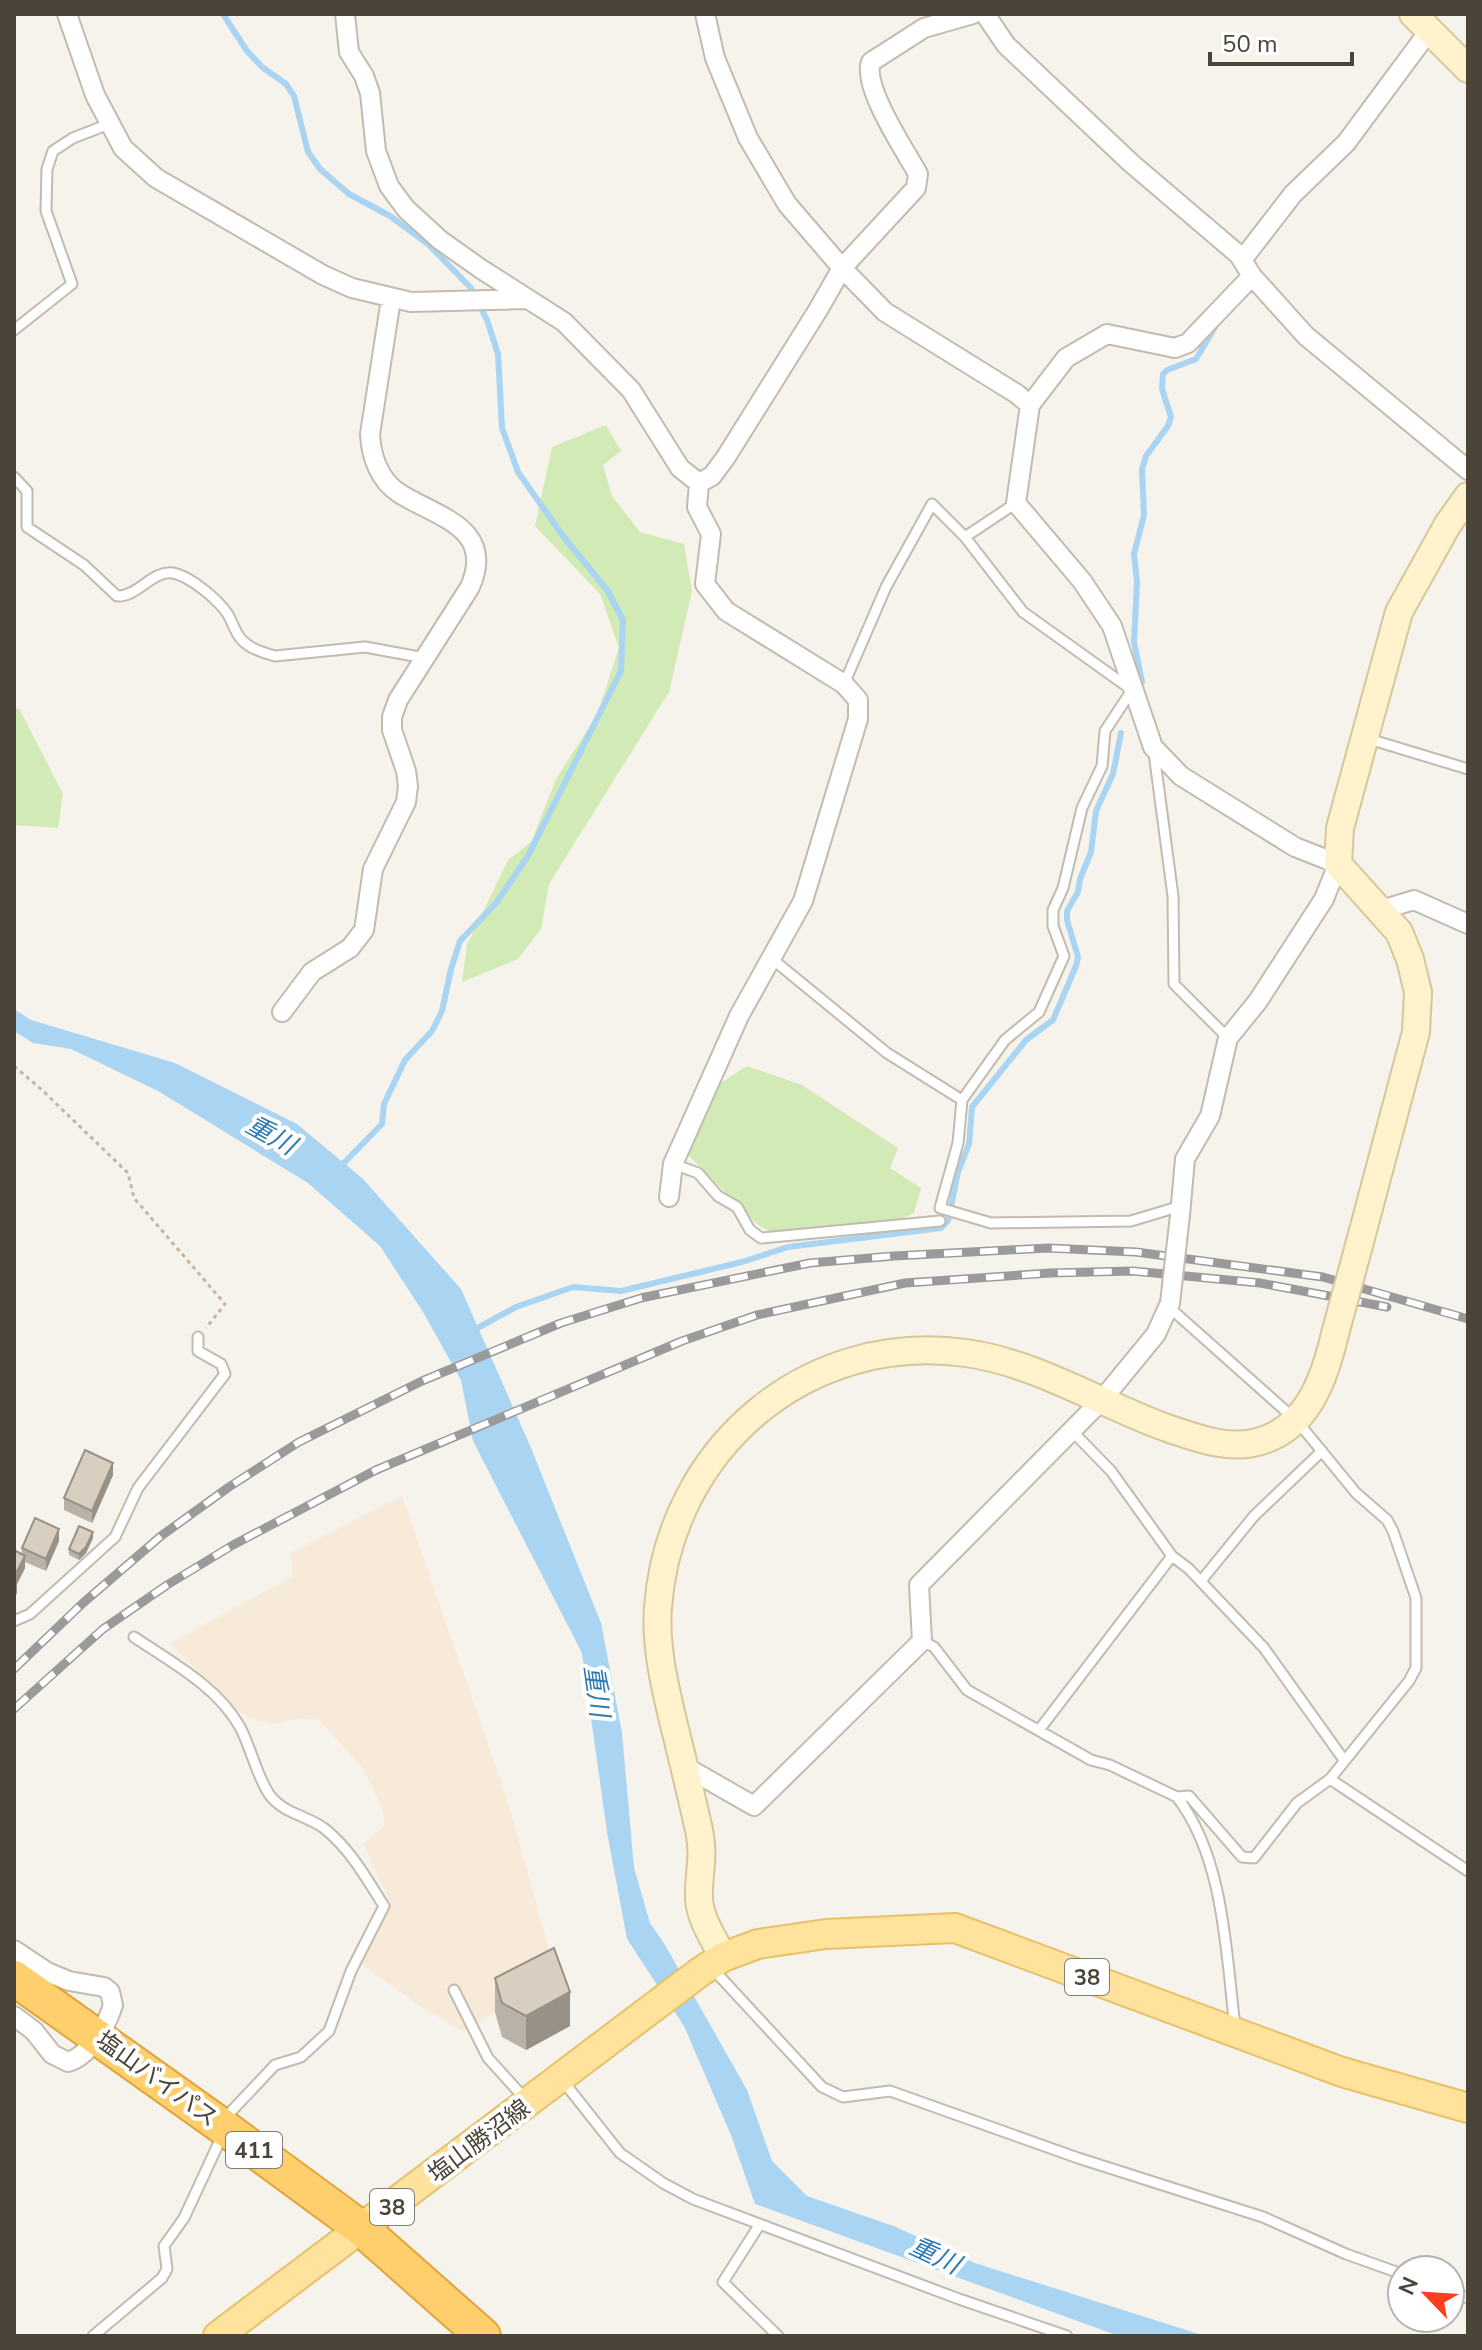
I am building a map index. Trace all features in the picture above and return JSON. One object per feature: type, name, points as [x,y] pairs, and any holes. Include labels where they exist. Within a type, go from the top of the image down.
[{"type":"highway","name":"塩山バイパス","points":[[14,1978],[362,2229],[483,2336]]},
{"type":"main road","name":"38","points":[[711,1965],[758,1944],[826,1934],[955,1928],[1342,2072],[1468,2108]]},
{"type":"main road","name":"塩山勝沼線","points":[[218,2336],[711,1965]]},
{"type":"street","points":[[67,14],[95,95],[109,124],[123,148],[156,178],[323,275],[352,288],[411,302],[526,299]]},
{"type":"street","points":[[345,14],[349,52],[364,76],[370,93],[376,151],[389,186],[406,209],[440,240],[564,322],[631,390],[680,468],[699,483]]},
{"type":"street","points":[[705,14],[715,58],[748,138],[787,204],[885,312],[1030,405]]},
{"type":"street","points":[[699,483],[712,476],[726,457],[842,268],[916,188],[918,174],[876,95],[868,71],[871,62],[924,28],[973,14]]},
{"type":"street","points":[[985,14],[1006,45],[1247,268],[1306,336],[1468,470]]},
{"type":"street","points":[[711,1965],[699,1899],[703,1848],[663,1676],[658,1608],[662,1576],[682,1509],[701,1471],[741,1426],[763,1406],[795,1386],[853,1360],[892,1352],[928,1350],[968,1353],[1015,1365],[1180,1433],[1231,1445],[1252,1443],[1269,1438],[1297,1421],[1328,1364],[1416,1032],[1418,992],[1410,959],[1399,932],[1338,864],[1295,847],[1181,776],[1153,747],[1112,626],[1082,581],[1016,503],[1030,405],[1066,358],[1107,334],[1175,348],[1188,343],[1247,268],[1293,194],[1346,143],[1421,22],[1468,69]]},
{"type":"street","points":[[282,1012],[312,972],[350,948],[364,930],[373,869],[406,802],[406,771],[392,730],[392,717],[398,700],[476,573],[476,554],[469,538],[456,524],[392,487],[376,465],[371,450],[370,434],[391,299]]},
{"type":"street","points":[[669,1197],[673,1164],[739,1016],[803,901],[858,719],[858,700],[844,684],[726,611],[705,584],[711,534],[697,507],[699,483]]},
{"type":"street","points":[[684,1766],[754,1806],[922,1641],[919,1585],[1073,1432],[1156,1334],[1170,1305],[1185,1159],[1210,1116],[1228,1038],[1258,1001],[1324,899],[1338,864],[1340,828],[1399,612],[1448,524],[1468,496]]},
{"type":"street","points":[[1378,911],[1414,900],[1468,924]]},
{"type":"street","points":[[14,1950],[58,1977],[81,1984],[95,1984],[110,1992],[113,2005],[97,2036],[75,2060],[68,2062],[52,2054],[34,2031],[14,2016]]},
{"type":"lane","points":[[14,330],[72,284],[46,211],[47,169],[53,151],[73,138],[109,124]]},
{"type":"lane","points":[[14,477],[27,491],[27,527],[84,565],[117,596],[125,596],[160,574],[171,573],[191,579],[226,612],[244,643],[262,652],[275,656],[365,647],[425,658]]},
{"type":"lane","points":[[965,537],[1016,503]]},
{"type":"lane","points":[[844,684],[886,587],[932,504],[965,537],[1023,612],[1132,690],[1105,731],[1102,766],[1082,808],[1063,888],[1053,910],[1053,926],[1064,956],[1039,1012],[1005,1040],[962,1100],[958,1143],[940,1208],[991,1223],[1131,1221],[1181,1211]]},
{"type":"lane","points":[[1365,738],[1468,769]]},
{"type":"lane","points":[[1153,747],[1173,896],[1174,984],[1228,1038]]},
{"type":"lane","points":[[771,958],[887,1053],[962,1100]]},
{"type":"lane","points":[[673,1164],[698,1173],[718,1196],[737,1207],[750,1230],[761,1238],[940,1221]]},
{"type":"lane","points":[[1170,1305],[1297,1421],[1356,1493],[1387,1520],[1416,1598],[1416,1668],[1409,1681],[1330,1779],[1297,1803],[1254,1858],[1242,1857],[1189,1796],[1177,1797]]},
{"type":"lane","points":[[14,1621],[30,1614],[115,1537],[138,1488],[225,1374],[221,1364],[198,1351],[198,1337]]},
{"type":"lane","points":[[1073,1432],[1111,1471],[1172,1556],[1201,1581],[1264,1648],[1344,1760]]},
{"type":"lane","points":[[1201,1581],[1254,1516],[1322,1451]]},
{"type":"lane","points":[[1039,1730],[1172,1556]]},
{"type":"lane","points":[[93,2336],[162,2278],[167,2269],[164,2246],[184,2218],[222,2126],[275,2065],[301,2057],[329,2031],[351,1971],[384,1906],[350,1853],[323,1827],[282,1808],[269,1794],[240,1727],[222,1701],[181,1668],[134,1637]]},
{"type":"lane","points":[[922,1641],[934,1647],[967,1690],[1091,1760],[1110,1765],[1177,1797],[1193,1818],[1205,1846],[1224,1933],[1235,2033]]},
{"type":"lane","points":[[1330,1779],[1468,1871]]},
{"type":"lane","points":[[711,1965],[822,2087],[843,2097],[890,2091],[1078,2158],[1263,2217],[1386,2268]]},
{"type":"lane","points":[[454,1990],[488,2058],[529,2103]]},
{"type":"lane","points":[[563,2078],[620,2153],[663,2183],[693,2199],[1067,2336]]},
{"type":"lane","points":[[760,2224],[723,2282],[778,2336]]},
{"type":"path","points":[[14,1066],[128,1173],[134,1198],[225,1304],[198,1337]]},
{"type":"shaded area","points":[[402,1496],[509,1805],[570,2026],[526,2050],[502,2037],[495,2012],[464,2032],[418,2005],[362,1964],[391,1903],[363,1844],[385,1825],[382,1808],[363,1768],[319,1720],[301,1718],[275,1724],[254,1720],[236,1710],[170,1643],[293,1576],[290,1553]]},
{"type":"green space","points":[[606,425],[621,451],[603,465],[612,496],[640,532],[684,544],[692,591],[669,692],[549,884],[541,929],[518,959],[462,982],[467,945],[508,860],[531,842],[556,779],[597,715],[619,648],[600,594],[535,526],[552,447]]},
{"type":"green space","points":[[19,708],[63,794],[58,828],[14,825],[14,710]]},
{"type":"green space","points":[[747,1066],[802,1085],[898,1148],[890,1168],[921,1188],[914,1213],[898,1221],[773,1233],[759,1226],[686,1153],[716,1086]]},
{"type":"water","name":"重川","points":[[14,1009],[31,1020],[175,1063],[297,1124],[363,1179],[461,1289],[531,1448],[601,1623],[622,1733],[634,1868],[650,1923],[747,2090],[772,2161],[807,2196],[896,2227],[975,2263],[1205,2336],[1119,2336],[755,2204],[731,2135],[684,2026],[627,1939],[607,1832],[582,1653],[473,1441],[461,1380],[423,1312],[380,1246],[308,1183],[158,1091],[71,1049],[33,1043],[14,1031]]},
{"type":"building","points":[[85,1450],[113,1463],[92,1511],[64,1498]]},
{"type":"building","points":[[35,1518],[59,1529],[46,1559],[22,1548]]},
{"type":"building","points":[[79,1526],[93,1532],[79,1554],[69,1549]]},
{"type":"building","points":[[14,1550],[25,1556],[14,1577]]},
{"type":"building","points":[[554,1948],[570,1992],[526,2016],[502,2003],[495,1978]]},
{"type":"waterway","points":[[223,14],[247,51],[262,67],[286,84],[294,96],[308,152],[320,169],[349,194],[390,216],[428,244],[471,288],[487,320],[498,354],[502,428],[518,472],[563,536],[607,590],[623,620],[621,671],[528,856],[496,903],[460,941],[442,1011],[432,1031],[405,1060],[384,1104],[382,1124],[339,1168]]},
{"type":"waterway","points":[[1142,682],[1134,642],[1137,582],[1134,554],[1144,515],[1142,469],[1146,456],[1171,417],[1162,389],[1163,374],[1196,359],[1215,327]]},
{"type":"waterway","points":[[472,1331],[516,1307],[573,1287],[621,1291],[742,1262],[788,1247],[941,1228],[948,1221],[958,1172],[969,1144],[972,1107],[1026,1040],[1053,1020],[1076,966],[1078,957],[1067,911],[1078,892],[1091,852],[1096,811],[1113,774],[1121,733]]},
{"type":"railway","points":[[14,1669],[83,1603],[161,1536],[299,1442],[422,1381],[561,1323],[641,1298],[810,1263],[1048,1248],[1136,1252],[1323,1277],[1468,1319]]},
{"type":"railway","points":[[14,1709],[103,1629],[233,1545],[376,1470],[682,1341],[757,1315],[905,1283],[1133,1271],[1260,1283],[1387,1307]]}]
